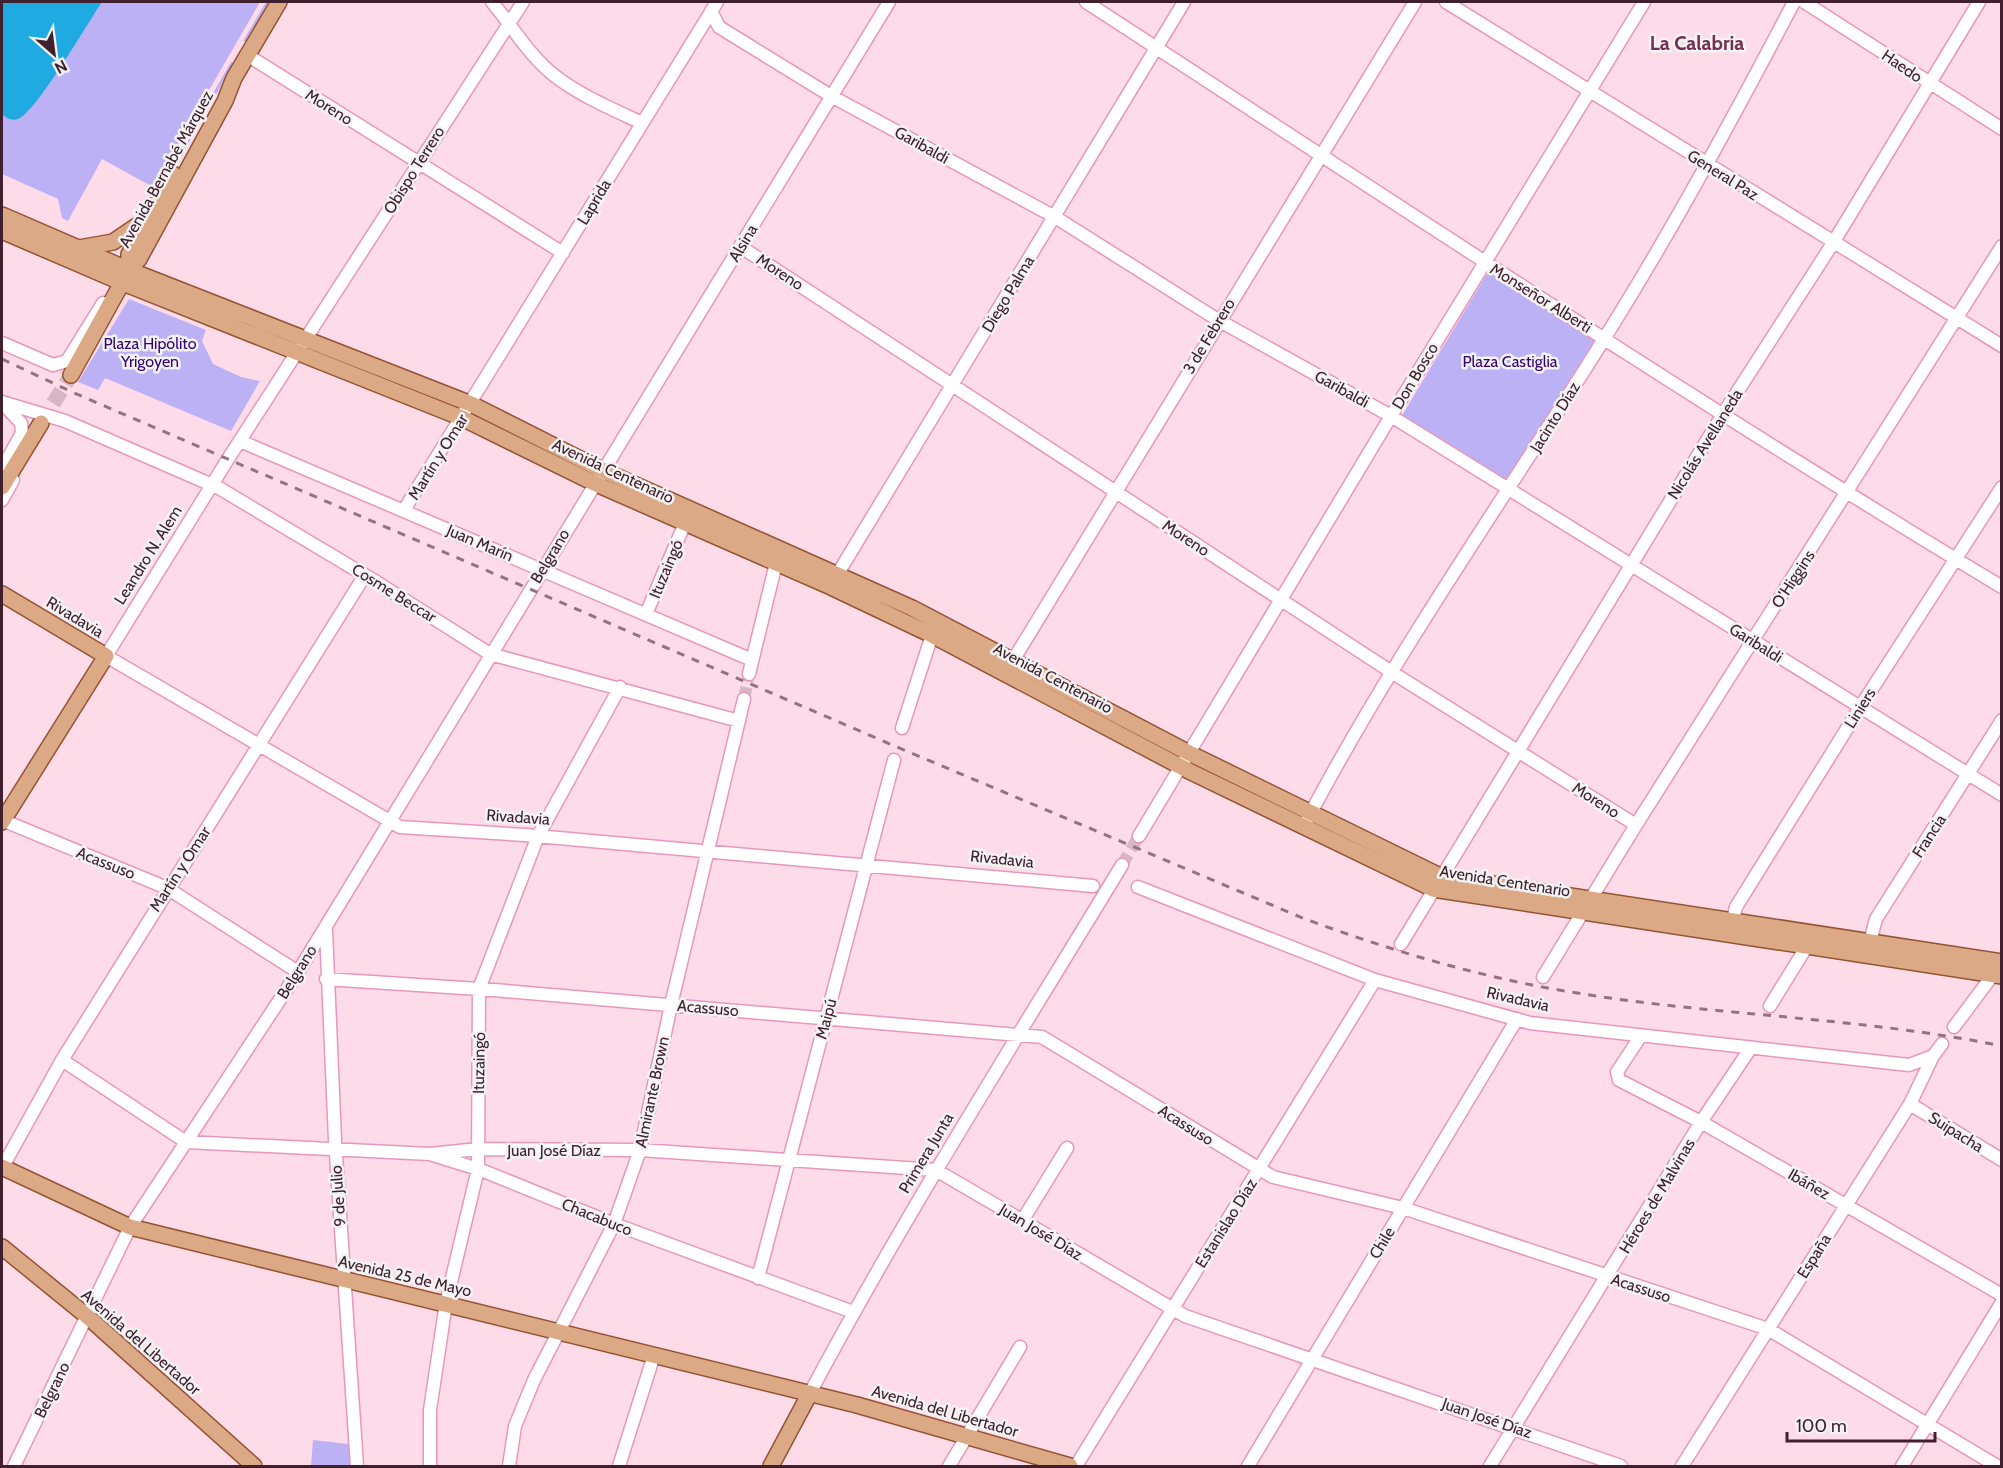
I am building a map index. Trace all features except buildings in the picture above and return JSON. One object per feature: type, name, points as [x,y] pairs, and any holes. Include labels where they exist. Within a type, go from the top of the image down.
[{"type":"main road","name":"Avenida Bernabé Márquez","points":[[126,276],[139,259],[225,101],[234,78],[279,2]]},
{"type":"main road","name":"Avenida Bernabé Márquez","points":[[126,276],[129,254],[150,215],[216,96],[234,78]]},
{"type":"main road","points":[[2,215],[80,249],[126,276]]},
{"type":"main road","points":[[80,249],[122,239],[150,215]]},
{"type":"main road","points":[[2,231],[126,276]]},
{"type":"main road","points":[[71,375],[126,276]]},
{"type":"main road","name":"Avenida Centenario","points":[[126,276],[306,338],[471,404],[685,524],[777,556]]},
{"type":"main road","name":"Avenida Centenario","points":[[126,276],[296,353],[462,418],[598,476],[833,581],[932,635],[1009,666]]},
{"type":"main road","points":[[2,487],[41,423]]},
{"type":"main road","name":"Avenida Centenario","points":[[833,581],[912,608],[1009,666],[1185,760],[1436,882],[1584,912],[1731,928],[2000,969]]},
{"type":"main road","name":"Rivadavia","points":[[2,594],[106,656]]},
{"type":"main road","name":"Leandro N. Alem","points":[[2,821],[106,656]]},
{"type":"main road","name":"Avenida Centenario","points":[[1436,882],[1592,899],[1807,946],[1868,948]]},
{"type":"main road","name":"Avenida 25 de Mayo","points":[[2,1167],[130,1227],[810,1393]]},
{"type":"main road","name":"Avenida del Libertador","points":[[2,1247],[88,1317],[253,1466]]},
{"type":"main road","name":"Avenida del Libertador","points":[[810,1393],[967,1435],[1070,1467]]},
{"type":"main road","name":"Primera Junta","points":[[771,1467],[810,1393]]},
{"type":"street","points":[[492,2],[540,62],[555,76],[598,102],[642,123]]},
{"type":"street","name":"Obispo Terrero","points":[[306,338],[523,2]]},
{"type":"street","name":"Alsina","points":[[598,476],[741,247],[889,2]]},
{"type":"street","name":"Monseñor Alberti","points":[[1086,2],[1320,153],[1484,263],[2001,587]]},
{"type":"street","name":"Diego Palma","points":[[833,581],[1184,2]]},
{"type":"street","name":"3 de Febrero","points":[[1009,666],[1320,153],[1415,2]]},
{"type":"street","name":"General Paz","points":[[1446,2],[1589,93],[2001,346]]},
{"type":"street","name":"Don Bosco","points":[[1185,760],[1390,416],[1644,2]]},
{"type":"street","name":"Jacinto Díaz","points":[[1307,819],[1393,673],[1605,338],[1708,166],[1794,2]]},
{"type":"street","name":"Haedo","points":[[1804,2],[2001,129]]},
{"type":"street","name":"Nicolás Avellaneda","points":[[1436,882],[1723,414],[1833,243],[1980,2]]},
{"type":"street","name":"Garibaldi","points":[[714,4],[719,27],[831,96],[1055,217],[1218,320],[1390,416],[1510,488],[2001,795]]},
{"type":"street","name":"Laprida","points":[[471,404],[714,4]]},
{"type":"street","name":"Moreno","points":[[247,56],[563,254]]},
{"type":"street","name":"O'Higgins","points":[[1584,912],[1636,825],[2001,246]]},
{"type":"street","name":"Moreno","points":[[741,247],[1393,673],[1636,825]]},
{"type":"street","points":[[2,343],[53,365],[67,362],[108,294],[126,276]]},
{"type":"street","name":"Leandro N. Alem","points":[[106,656],[306,338]]},
{"type":"street","points":[[2,403],[16,415],[21,423],[22,433],[2,469]]},
{"type":"street","name":"Cosme Beccar","points":[[2,403],[65,422],[212,485],[365,575],[490,654],[620,687],[739,721]]},
{"type":"street","name":"Martín y Omar","points":[[404,510],[471,404]]},
{"type":"street","points":[[2,500],[44,429],[53,424],[65,422]]},
{"type":"street","name":"Juan Marín","points":[[240,441],[752,660]]},
{"type":"street","name":"Belgrano","points":[[14,1467],[130,1227],[298,972],[598,476]]},
{"type":"street","name":"Liniers","points":[[1731,928],[1736,908],[1861,706],[2001,487]]},
{"type":"street","name":"Ituzaingó","points":[[646,614],[685,524]]},
{"type":"street","points":[[749,674],[777,556]]},
{"type":"street","name":"Martín y Omar","points":[[2,1167],[62,1060],[167,888],[259,746],[365,575]]},
{"type":"street","points":[[902,728],[932,635]]},
{"type":"street","name":"Rivadavia","points":[[106,656],[400,828],[538,836],[1093,886]]},
{"type":"street","name":"Ituzaingó","points":[[430,1467],[430,1410],[446,1303],[478,1169],[479,989],[538,836],[620,687]]},
{"type":"street","name":"Almirante Brown","points":[[509,1467],[515,1426],[534,1380],[561,1332],[614,1224],[640,1150],[671,1005],[744,699]]},
{"type":"street","name":"Francia","points":[[1868,948],[1876,919],[2001,720]]},
{"type":"street","name":"Maipú","points":[[758,1278],[894,760]]},
{"type":"street","points":[[1139,836],[1185,760]]},
{"type":"street","name":"Acassuso","points":[[2,821],[167,888],[298,972]]},
{"type":"street","name":"Primera Junta","points":[[810,1393],[853,1312],[936,1170],[1122,865]]},
{"type":"street","points":[[1401,944],[1436,882]]},
{"type":"street","name":"Rivadavia","points":[[1138,887],[1375,980],[1517,1019],[1640,1037],[1909,1065],[1933,1056]]},
{"type":"street","points":[[1543,977],[1584,912]]},
{"type":"street","name":"9 de Julio","points":[[326,926],[326,979],[335,1150],[357,1467]]},
{"type":"street","points":[[1770,1006],[1807,946]]},
{"type":"street","points":[[1954,1027],[2000,969]]},
{"type":"street","name":"Acassuso","points":[[326,979],[479,989],[1042,1037],[1273,1177],[1403,1209],[1768,1329],[1997,1467]]},
{"type":"street","name":"Estanislao Díaz","points":[[1076,1467],[1375,980]]},
{"type":"street","name":"Chile","points":[[1248,1467],[1517,1019]]},
{"type":"street","name":"Ibáñez","points":[[1640,1037],[1617,1076],[1619,1080],[1701,1122],[2001,1295]]},
{"type":"street","name":"España","points":[[1682,1467],[1910,1104],[1933,1056],[1942,1044]]},
{"type":"street","name":"Héroes de Malvinas","points":[[1490,1467],[1701,1122],[1750,1049]]},
{"type":"street","points":[[62,1060],[186,1142]]},
{"type":"street","points":[[1909,1065],[1917,1074],[1919,1083]]},
{"type":"street","name":"Suipacha","points":[[1910,1104],[2001,1160]]},
{"type":"street","name":"Chacabuco","points":[[186,1142],[430,1154],[478,1169],[614,1224],[853,1312]]},
{"type":"street","points":[[1022,1221],[1067,1148]]},
{"type":"street","name":"Juan José Díaz","points":[[430,1154],[478,1149],[640,1150],[936,1170],[1172,1309],[1621,1467]]},
{"type":"street","points":[[1902,1467],[2001,1302]]},
{"type":"street","points":[[949,1467],[1020,1347]]},
{"type":"street","points":[[619,1467],[654,1355]]},
{"type":"green space","points":[[2,2],[260,2],[153,187],[102,159],[68,221],[62,218],[58,199],[2,174]]},
{"type":"green space","points":[[266,2],[270,2],[246,42],[243,41]]},
{"type":"green space","points":[[231,62],[234,63],[161,191],[158,189]]},
{"type":"green space","name":"Plaza Castiglia","points":[[1488,272],[1599,340],[1509,484],[1401,417]]},
{"type":"green space","name":"Plaza Hipólito Yrigoyen","points":[[129,299],[206,330],[202,341],[213,364],[241,377],[260,381],[231,431],[105,378],[98,390],[78,382]]},
{"type":"green space","points":[[313,1440],[349,1444],[351,1466],[311,1466]]},
{"type":"water","points":[[2,2],[102,2],[49,85],[26,113],[16,120],[9,119],[2,114]]},
{"type":"tunnel","points":[[41,423],[71,375]]},
{"type":"tunnel","points":[[744,699],[749,674]]},
{"type":"tunnel","points":[[1122,865],[1139,836]]},
{"type":"railway","points":[[2,359],[72,392],[897,747],[1336,930],[1462,969],[1559,990],[1670,1006],[1891,1028],[2002,1046]]},
{"type":"district","name":"La Calabria","points":[[1697,43]]}]
